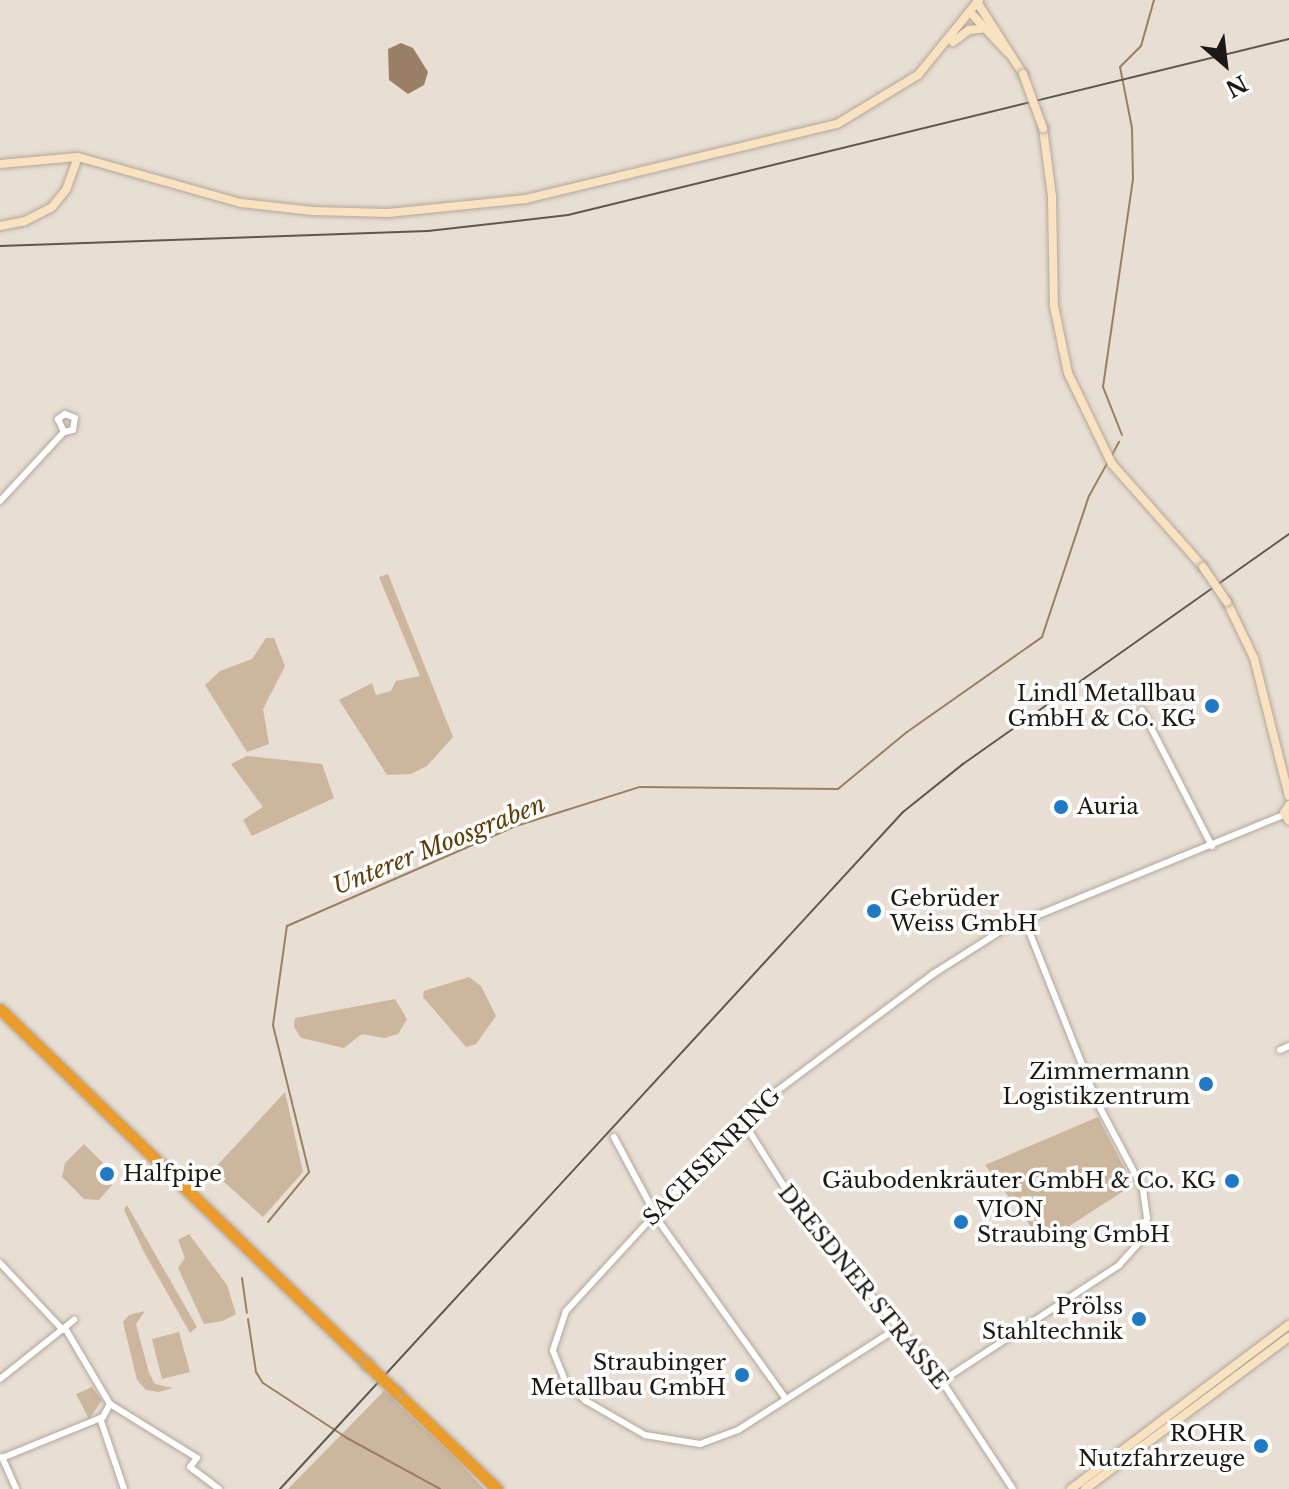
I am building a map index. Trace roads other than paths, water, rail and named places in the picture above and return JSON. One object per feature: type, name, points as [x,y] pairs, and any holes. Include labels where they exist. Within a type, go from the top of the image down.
[{"type":"highway","points":[[0,1009],[497,1489]]},
{"type":"street","points":[[943,50],[978,1],[1021,72],[1043,128],[1060,344],[1078,402],[1112,464],[1203,567],[1227,602],[1254,658],[1289,796]]},
{"type":"street","points":[[971,13],[987,28],[1021,72]]},
{"type":"street","points":[[0,164],[78,157],[202,194],[274,207],[388,213],[489,205],[605,183],[816,132],[900,89],[969,30],[987,28]]},
{"type":"street","points":[[0,226],[25,221],[52,207],[66,190],[78,157]]},
{"type":"street","points":[[0,501],[64,432],[73,430],[75,418],[65,414],[58,419],[64,432]]},
{"type":"street","points":[[1142,710],[1212,846]]},
{"type":"street","points":[[1287,818],[1289,805]]},
{"type":"street","name":"SACHSENRING","points":[[899,1327],[718,1439],[680,1444],[630,1427],[566,1383],[553,1350],[559,1321],[655,1212],[764,1099],[943,966],[985,938],[1287,818]]},
{"type":"street","points":[[942,1381],[1119,1265],[1140,1242],[1147,1218],[1143,1189],[1097,1102],[1025,921]]},
{"type":"street","points":[[1280,1050],[1289,1046]]},
{"type":"street","name":"DRESDNER STRASSE","points":[[744,1123],[799,1210],[942,1381],[1013,1489]]},
{"type":"street","points":[[614,1137],[655,1212],[786,1399]]},
{"type":"street","points":[[0,1263],[64,1329],[110,1404],[197,1458],[190,1467],[219,1489]]},
{"type":"street","points":[[0,1379],[74,1320]]},
{"type":"street","points":[[1071,1489],[1289,1325]]},
{"type":"street","points":[[1085,1489],[1289,1337]]},
{"type":"street","points":[[16,1489],[1,1456],[100,1418],[110,1404]]},
{"type":"street","points":[[100,1418],[124,1489]]},
{"type":"waterway","name":"Unterer Moosgraben","points":[[1122,435],[1103,387],[1133,180],[1132,128],[1120,67],[1141,46],[1154,0]]},
{"type":"waterway","name":"Unterer Moosgraben","points":[[1112,455],[1119,442]]},
{"type":"waterway","name":"Unterer Moosgraben","points":[[268,1222],[309,1172],[273,1025],[287,926],[516,826],[640,787],[838,789],[907,732],[1042,637],[1089,496],[1107,464]]},
{"type":"waterway","points":[[242,1278],[247,1313]]},
{"type":"waterway","points":[[248,1319],[256,1372],[263,1383],[347,1438],[440,1489]]},
{"type":"railway","points":[[0,246],[428,231],[568,215],[1289,39]]},
{"type":"railway","points":[[280,1489],[903,812],[963,764],[1289,534]]},
{"type":"place","name":"Lindl Metallbau GmbH & Co. KG","points":[[1212,706]]},
{"type":"place","name":"Auria","points":[[1061,807]]},
{"type":"place","name":"Gebrüder Weiss GmbH","points":[[874,911]]},
{"type":"place","name":"Zimmermann Logistikzentrum","points":[[1206,1084]]},
{"type":"place","name":"Halfpipe","points":[[107,1174]]},
{"type":"place","name":"Gäubodenkräuter GmbH & Co. KG","points":[[1232,1181]]},
{"type":"place","name":"VION Straubing GmbH","points":[[961,1222]]},
{"type":"place","name":"Prölss Stahltechnik","points":[[1139,1319]]},
{"type":"place","name":"Straubinger Metallbau GmbH","points":[[742,1375]]},
{"type":"place","name":"ROHR Nutzfahrzeuge","points":[[1261,1446]]}]
